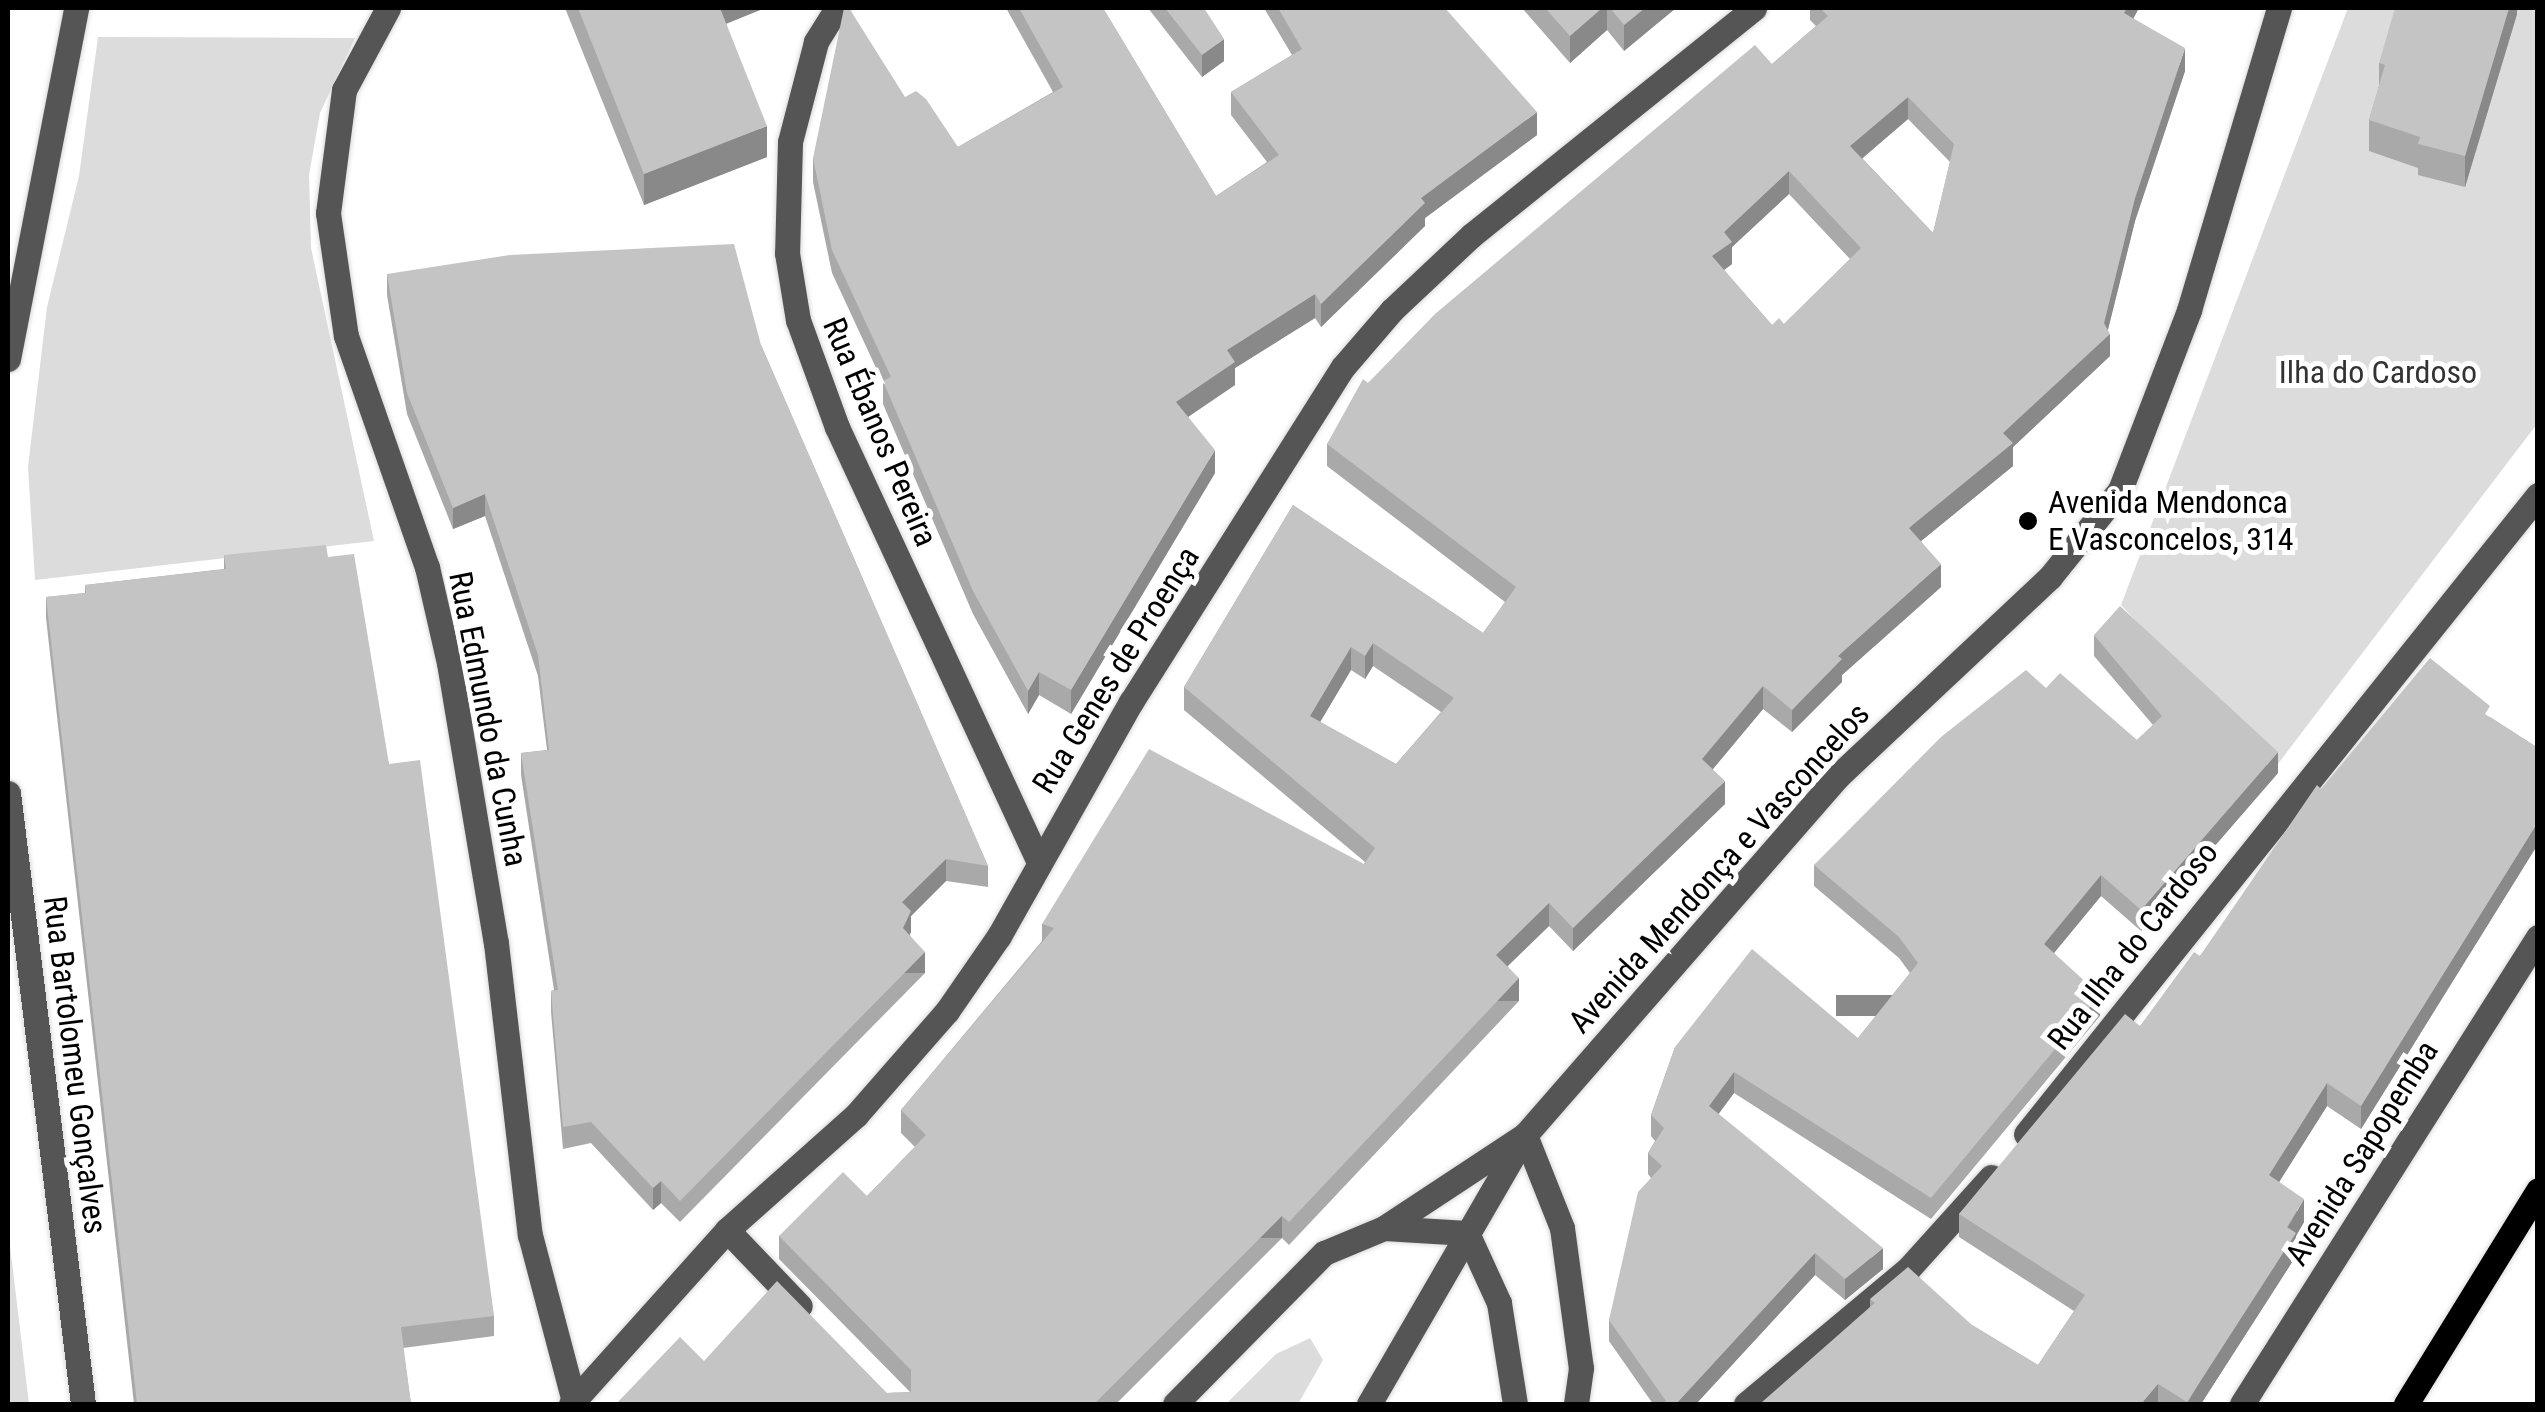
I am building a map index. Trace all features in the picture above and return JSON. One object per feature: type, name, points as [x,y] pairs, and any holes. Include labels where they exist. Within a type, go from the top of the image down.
[{"type":"main road","points":[[2406,1404],[2538,1190]]},
{"type":"street","points":[[8,359],[76,8]]},
{"type":"street","name":"Rua Edmundo da Cunha","points":[[388,8],[344,90],[328,213],[346,336],[427,567],[449,663],[496,943],[530,1235],[572,1403]]},
{"type":"street","name":"Rua Ébanos Pereira","points":[[837,8],[816,42],[790,142],[787,253],[798,320],[837,427],[1038,861]]},
{"type":"street","name":"Rua Genes de Proença","points":[[572,1403],[727,1230],[856,1115],[947,1011],[999,936],[1131,702],[1343,367],[1392,310],[1472,236],[1754,8]]},
{"type":"street","name":"Avenida Mendonça e Vasconcelos","points":[[1369,1404],[1525,1135],[1837,778],[2050,578],[2120,490],[2189,310],[2279,8]]},
{"type":"street","name":"Rua Ilha do Cardoso","points":[[1746,1404],[1908,1269],[2000,1167],[2538,494]]},
{"type":"street","name":"Rua Bartolomeu Gonçalves","points":[[8,793],[82,1404]]},
{"type":"street","name":"Avenida Sapopemba","points":[[2242,1404],[2538,937]]},
{"type":"street","points":[[1175,1404],[1324,1253],[1384,1228],[1525,1135],[1562,1228],[1578,1340],[1576,1404]]},
{"type":"street","points":[[1384,1228],[1467,1232],[1499,1302],[1515,1404]]},
{"type":"street","points":[[727,1230],[819,1325]]},
{"type":"green space","name":"Ilha do Cardoso","points":[[2348,8],[2537,8],[2537,424],[2274,769],[2121,605]]},
{"type":"green space","points":[[98,37],[355,38],[320,113],[309,175],[311,248],[374,541],[35,580],[28,467],[47,307],[79,176]]},
{"type":"green space","points":[[8,1229],[29,1404],[8,1404]]},
{"type":"green space","points":[[1310,1338],[1323,1360],[1298,1404],[1226,1404],[1276,1354]]},
{"type":"building","points":[[578,8],[720,8],[767,126],[644,174]]},
{"type":"building","points":[[844,8],[849,8],[905,97],[916,91],[926,99],[958,147],[1063,87],[1019,8],[1103,8],[1216,196],[1279,155],[1231,92],[1302,49],[1278,8],[1445,8],[1537,112],[1421,198],[1425,203],[1321,304],[1315,294],[1227,350],[1235,362],[1176,402],[1215,450],[1071,690],[1039,672],[1028,691],[973,591],[883,381],[891,377],[832,250],[813,158]]},
{"type":"building","points":[[1165,8],[1204,8],[1224,39],[1202,55]]},
{"type":"building","points":[[1545,8],[1602,8],[1570,36]]},
{"type":"building","points":[[1610,8],[1645,8],[1624,25]]},
{"type":"building","points":[[1820,8],[2127,8],[2124,13],[2185,48],[2135,198],[2104,323],[2110,334],[2003,433],[2013,443],[1909,528],[1941,564],[1838,656],[1842,659],[1792,710],[1763,686],[1702,759],[1725,781],[1573,928],[1549,903],[1496,955],[1519,978],[1289,1222],[1282,1216],[1094,1404],[616,1404],[680,1337],[704,1361],[777,1281],[887,1393],[911,1392],[911,1370],[779,1236],[843,1172],[867,1196],[926,1135],[901,1110],[1054,928],[1042,924],[1149,749],[1364,864],[1375,848],[1184,687],[1293,505],[1483,633],[1516,587],[1327,444],[1363,379],[1368,383],[1435,314],[1755,45],[1772,64],[1828,16]],"holes":[[[1908,97],[1954,144],[1933,233],[1850,146]],[[1789,171],[1861,248],[1784,324],[1779,318],[1772,325],[1712,256],[1732,242],[1724,232]],[[1373,643],[1454,698],[1396,764],[1310,716],[1351,647],[1365,656]]]},
{"type":"building","points":[[2395,8],[2509,8],[2465,156],[2418,144],[2420,137],[2369,120],[2385,65],[2379,63]]},
{"type":"building","points":[[734,244],[761,345],[988,866],[946,859],[902,902],[911,911],[903,928],[925,952],[680,1201],[661,1181],[653,1188],[591,1122],[563,1127],[551,991],[558,990],[521,753],[549,750],[538,655],[485,494],[453,508],[407,393],[387,274],[510,255]]},
{"type":"building","points":[[326,545],[328,557],[354,554],[389,764],[420,760],[494,1316],[401,1327],[411,1404],[137,1404],[46,597],[86,593],[85,585],[226,569],[224,555]]},
{"type":"building","points":[[2120,606],[2278,752],[2141,910],[2101,875],[2044,944],[2100,995],[1931,1198],[1734,1072],[1709,1106],[1883,1248],[1845,1279],[1815,1253],[1676,1404],[1668,1404],[1609,1320],[1638,1192],[1662,1166],[1648,1153],[1664,1128],[1651,1115],[1675,1047],[1752,949],[1858,1038],[1918,963],[1899,937],[1814,865],[1941,737],[2026,670],[2046,688],[2060,673],[2137,740],[2162,716],[2094,635]]},
{"type":"building","points":[[2430,658],[2490,706],[2485,714],[2538,748],[2538,822],[2361,1106],[2327,1083],[2269,1175],[2304,1199],[2287,1227],[2296,1233],[2187,1402],[2158,1384],[2141,1404],[1760,1404],[1875,1303],[1870,1299],[1908,1267],[1972,1325],[2038,1365],[2085,1295],[1959,1214],[2125,1014],[2140,1026],[2194,952],[2200,956],[2317,785],[2321,789]]},
{"type":"place","name":"Avenida Mendonca E Vasconcelos, 314","points":[[2028,521]]}]
